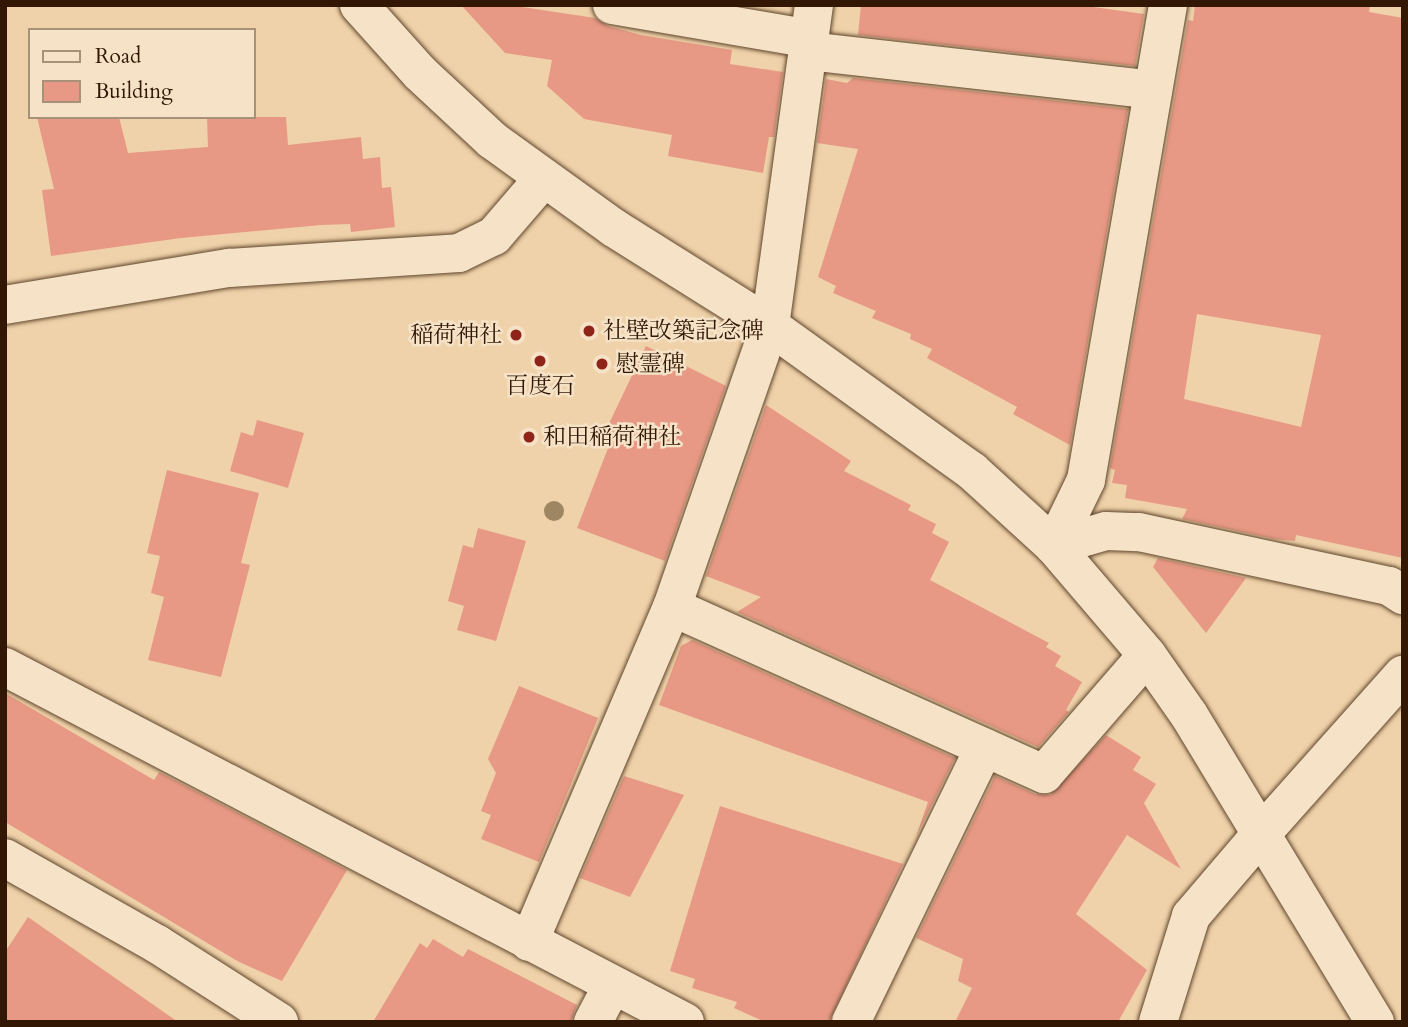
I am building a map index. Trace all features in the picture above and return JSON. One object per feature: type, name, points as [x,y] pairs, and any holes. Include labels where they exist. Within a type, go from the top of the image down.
[{"type":"street","points":[[612,5],[811,32],[1153,90]]},
{"type":"street","points":[[1055,546],[1086,480],[1168,5]]},
{"type":"street","points":[[364,7],[420,73],[492,140],[543,179],[770,326],[972,471],[1055,546],[1147,655],[1262,833],[1375,1022]]},
{"type":"street","points":[[529,942],[671,607],[770,326],[811,32]]},
{"type":"street","points":[[5,305],[229,268],[459,253],[494,236],[543,179]]},
{"type":"street","points":[[1055,546],[1106,531],[1139,532],[1389,586],[1403,595]]},
{"type":"street","points":[[671,607],[1044,774],[1147,655]]},
{"type":"street","points":[[5,667],[685,1022]]},
{"type":"street","points":[[1158,1022],[1191,916],[1403,675]]},
{"type":"street","points":[[851,1022],[984,748]]},
{"type":"street","points":[[5,858],[157,944],[279,1022]]},
{"type":"street","points":[[593,1022],[612,986]]},
{"type":"building","points":[[461,5],[509,5],[595,18],[608,26],[641,35],[732,50],[730,64],[783,72],[774,137],[769,137],[763,173],[668,156],[672,135],[584,119],[547,86],[552,60],[505,53]]},
{"type":"building","points":[[861,5],[1079,5],[1144,14],[1135,66],[858,35]]},
{"type":"building","points":[[1195,5],[1370,5],[1369,12],[1403,18],[1403,558],[1296,535],[1295,541],[1274,539],[1182,519],[1187,509],[1125,498],[1127,485],[1112,483],[1115,470],[1110,468],[1188,20],[1193,21]],"holes":[[[1197,314],[1321,335],[1301,427],[1184,399]]]},
{"type":"building","points":[[853,78],[1128,109],[1070,445],[1013,414],[1017,407],[927,358],[932,349],[910,339],[911,334],[872,318],[876,311],[833,293],[836,286],[818,277],[858,149],[817,143],[826,79],[847,83]]},
{"type":"building","points":[[286,117],[288,145],[361,137],[363,159],[380,157],[382,188],[391,187],[395,227],[351,232],[350,224],[321,225],[181,238],[51,256],[42,190],[54,189],[37,119],[120,119],[128,153],[208,147],[207,119]]},
{"type":"building","points":[[646,346],[726,386],[665,561],[577,528],[612,438],[604,434]]},
{"type":"building","points":[[766,405],[851,461],[844,471],[911,505],[908,510],[936,524],[932,533],[949,542],[930,580],[1049,643],[1046,647],[1061,656],[1055,666],[1082,682],[1066,710],[1069,712],[1038,747],[737,612],[761,597],[706,576]]},
{"type":"building","points":[[257,420],[304,433],[288,488],[230,471],[241,432],[253,436]]},
{"type":"building","points":[[167,470],[259,493],[241,563],[250,565],[221,677],[148,660],[164,597],[151,593],[160,556],[147,553]]},
{"type":"building","points":[[478,528],[526,541],[496,641],[457,630],[464,606],[448,601],[463,545],[473,548]]},
{"type":"building","points":[[1158,558],[1246,578],[1206,633],[1153,567]]},
{"type":"building","points":[[692,640],[955,758],[916,837],[928,802],[659,705],[681,646]]},
{"type":"building","points":[[519,686],[598,718],[539,862],[481,839],[491,815],[481,811],[496,773],[488,759]]},
{"type":"building","points":[[5,693],[154,780],[159,772],[347,870],[282,981],[239,962],[5,822]]},
{"type":"building","points":[[1106,735],[1141,757],[1133,770],[1156,784],[1144,803],[1181,869],[1127,835],[1076,914],[1147,970],[1118,1022],[955,1022],[972,988],[958,981],[963,959],[916,938],[995,776],[1035,794],[1050,795]]},
{"type":"building","points":[[624,776],[684,795],[630,897],[580,878]]},
{"type":"building","points":[[720,806],[903,864],[829,1022],[765,1022],[734,1008],[737,1002],[692,988],[695,979],[670,971]]},
{"type":"building","points":[[28,917],[178,1022],[5,1022],[5,952]]},
{"type":"building","points":[[433,939],[463,957],[468,949],[577,1005],[571,1022],[373,1022],[420,943],[427,948]]},
{"type":"place","name":"社壁改築記念碑","points":[[589,331]]},
{"type":"place","name":"稲荷神社","points":[[516,335]]},
{"type":"place","name":"百度石","points":[[540,361]]},
{"type":"place","name":"慰霊碑","points":[[602,364]]},
{"type":"place","name":"和田稲荷神社","points":[[529,437]]}]
